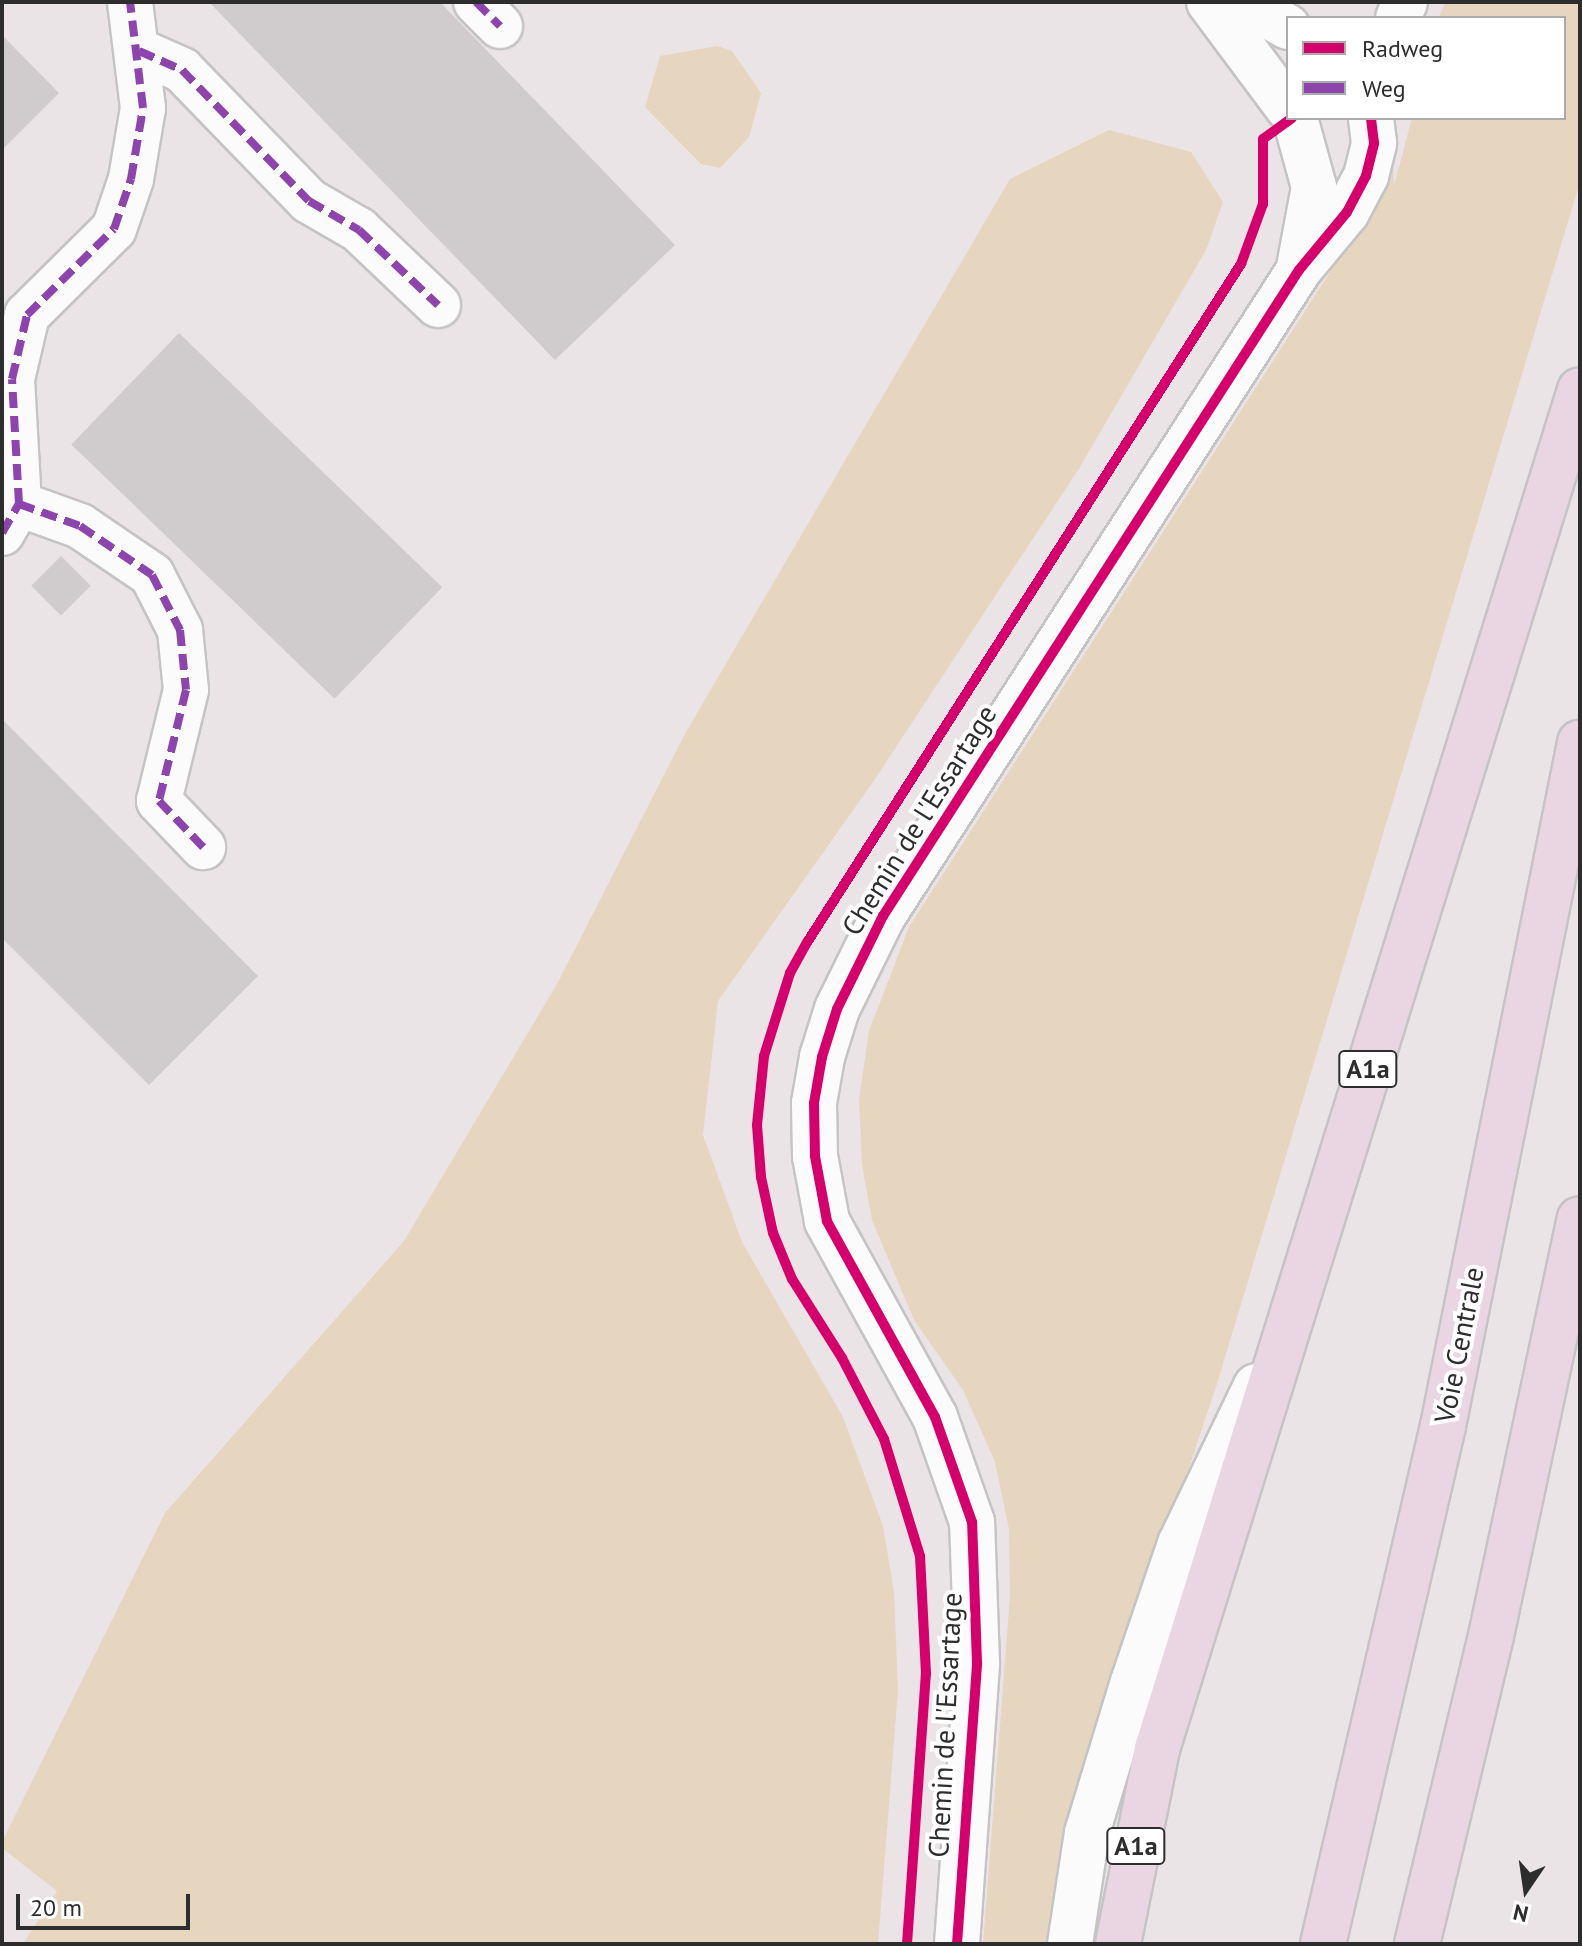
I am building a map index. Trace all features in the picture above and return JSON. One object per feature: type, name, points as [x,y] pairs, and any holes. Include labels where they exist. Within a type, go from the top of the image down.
[{"type":"highway","name":"A1a","points":[[1118,1944],[1157,1749],[1580,390]]},
{"type":"highway","name":"Voie Centrale","points":[[1323,1944],[1437,1456],[1580,743]]},
{"type":"highway","points":[[1417,1944],[1491,1636],[1580,1219]]},
{"type":"street","points":[[130,2],[139,51],[143,108],[131,179],[114,229],[27,315],[12,379],[10,518],[80,526],[152,575],[180,630],[186,690],[159,801],[203,847]]},
{"type":"street","points":[[1209,2],[1286,105]]},
{"type":"street","points":[[1243,2],[1286,26]]},
{"type":"street","points":[[139,51],[182,70],[309,201],[359,230],[438,305]]},
{"type":"street","name":"Chemin de l'Essartage","points":[[1296,120],[1314,187],[1299,270]]},
{"type":"street","name":"Chemin de l'Essartage","points":[[957,1944],[977,1663],[972,1522],[935,1417],[827,1221],[815,1156],[814,1103],[822,1057],[837,1009],[883,916],[1299,270],[1347,212],[1366,176],[1374,143],[1371,120]]},
{"type":"street","points":[[1070,1944],[1087,1833],[1180,1544],[1294,1309]]},
{"type":"shaded area","points":[[1445,2],[1580,2],[1580,182],[1216,1387],[1075,1807],[1052,1944],[983,1944],[1010,1597],[1009,1529],[995,1462],[963,1390],[914,1320],[872,1220],[862,1165],[859,1099],[869,1031],[909,927],[1379,196],[1393,157],[1394,186],[1411,120],[1566,120],[1566,16],[1440,16]]},
{"type":"shaded area","points":[[717,46],[732,51],[761,93],[749,137],[720,168],[701,164],[645,107],[660,56]]},
{"type":"shaded area","points":[[1109,130],[1191,152],[1223,202],[1206,250],[1080,467],[873,782],[718,1001],[703,1135],[742,1242],[843,1417],[883,1526],[894,1592],[898,1690],[878,1944],[23,1944],[57,1891],[2,1848],[2,1842],[165,1513],[404,1241],[557,984],[686,732],[1010,179]]},
{"type":"building","points":[[209,2],[440,2],[675,245],[555,360]]},
{"type":"building","points":[[2,35],[59,93],[2,150]]},
{"type":"building","points":[[179,333],[442,587],[335,699],[71,444]]},
{"type":"building","points":[[61,556],[91,586],[61,615],[31,586]]},
{"type":"building","points":[[2,719],[258,976],[149,1085],[2,938]]},
{"type":"marked path","points":[[2,533],[19,504],[12,379],[27,315],[114,229],[131,179],[143,108],[130,2]]},
{"type":"marked path","points":[[476,2],[500,26]]},
{"type":"marked path","points":[[139,51],[182,70],[309,201],[359,230],[438,305]]},
{"type":"marked path","points":[[19,504],[80,526],[152,575],[180,630],[186,690],[159,801],[203,847]]},
{"type":"cycle path","points":[[907,1944],[926,1674],[920,1556],[884,1439],[842,1358],[792,1279],[773,1233],[761,1177],[757,1125],[764,1056],[790,973],[808,941],[1241,264],[1263,204],[1263,139],[1289,120]]},
{"type":"cycle path","points":[[957,1944],[977,1663],[972,1522],[935,1417],[827,1221],[815,1156],[814,1103],[822,1057],[837,1009],[883,916],[1299,270],[1347,212],[1366,176],[1374,143],[1371,120]]}]
